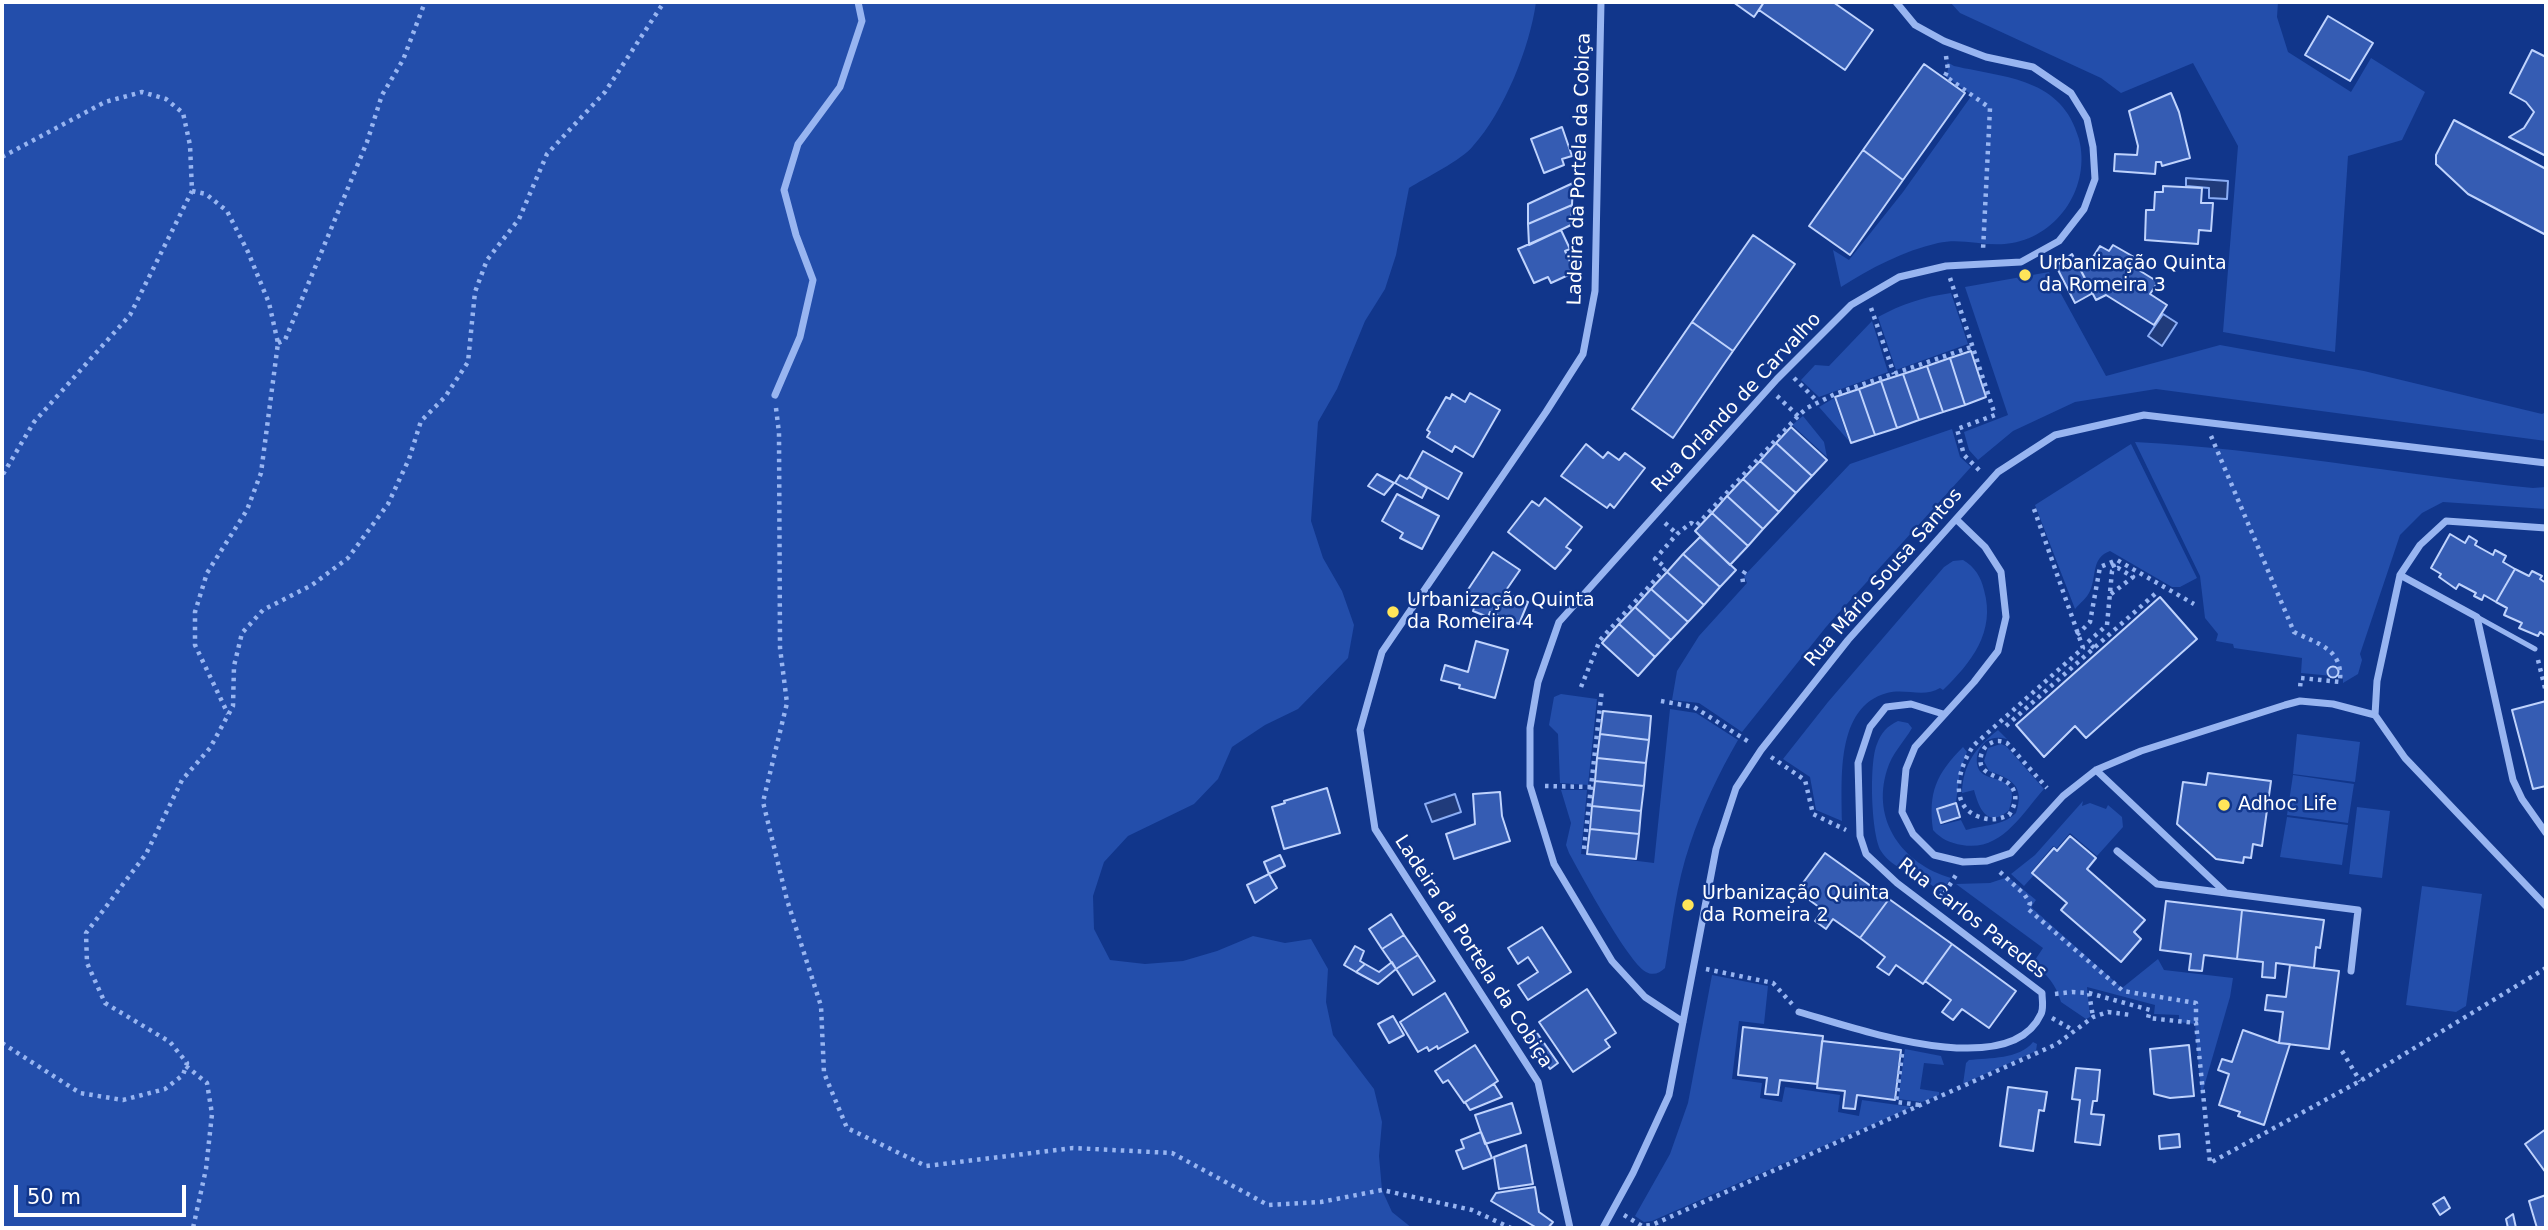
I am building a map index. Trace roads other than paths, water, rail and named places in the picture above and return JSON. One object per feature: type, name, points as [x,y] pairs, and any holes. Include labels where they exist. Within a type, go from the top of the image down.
[{"type":"street","points":[[775,396],[800,337],[813,280],[783,190],[798,144],[840,87],[862,21],[858,2]]},
{"type":"street","name":"Ladeira da Portela da Cobiça","points":[[1570,1228],[1538,1082],[1375,829],[1360,730],[1382,652],[1583,354],[1595,292],[1601,2]]},
{"type":"street","name":"Rua Orlando de Carvalho","points":[[1683,1022],[1645,997],[1612,961],[1554,864],[1530,786],[1530,728],[1538,682],[1559,622],[1777,379],[1851,305],[1899,276],[1946,266],[2021,262],[2059,241],[2084,209],[2095,179],[2093,147],[2087,119],[2071,93],[2034,67],[1986,57],[1944,41],[1915,25],[1896,2]]},
{"type":"street","name":"Rua Mário Sousa Santos","points":[[1604,1228],[1669,1095],[1716,849],[1736,788],[1761,750],[1848,640],[1998,472],[2055,435],[2144,415],[2546,463]]},
{"type":"street","points":[[1957,520],[1985,547],[2001,572],[2006,617],[1998,651],[1915,747],[1906,769],[1902,812],[1913,834],[1934,855],[1963,862],[1987,861],[2011,853],[2063,796],[2096,770],[2141,751],[2300,701],[2333,704],[2375,715]]},
{"type":"street","points":[[2546,528],[2445,521],[2420,545],[2400,575],[2377,681],[2375,715],[2406,758],[2546,906]]},
{"type":"street","points":[[2400,575],[2477,617],[2513,780],[2522,799],[2546,833]]},
{"type":"street","name":"Rua Carlos Paredes","points":[[1800,1012],[1904,1041],[1980,1049],[2012,1041],[2032,1027],[2042,1012],[2042,993],[1897,883],[1866,854],[1860,836],[1857,762],[1870,727],[1886,707],[1910,704],[1943,714]]},
{"type":"street","points":[[2096,770],[2226,893]]},
{"type":"street","points":[[2118,851],[2157,884],[2358,910],[2351,971]]},
{"type":"lane","points":[[2477,617],[2535,649]]},
{"type":"place","name":"Urbanização Quinta da Romeira 3","points":[[2025,275]]},
{"type":"place","name":"Urbanização Quinta da Romeira 4","points":[[1393,612]]},
{"type":"place","name":"Adhoc Life","points":[[2224,805]]},
{"type":"place","name":"Urbanização Quinta da Romeira 2","points":[[1688,905]]}]
